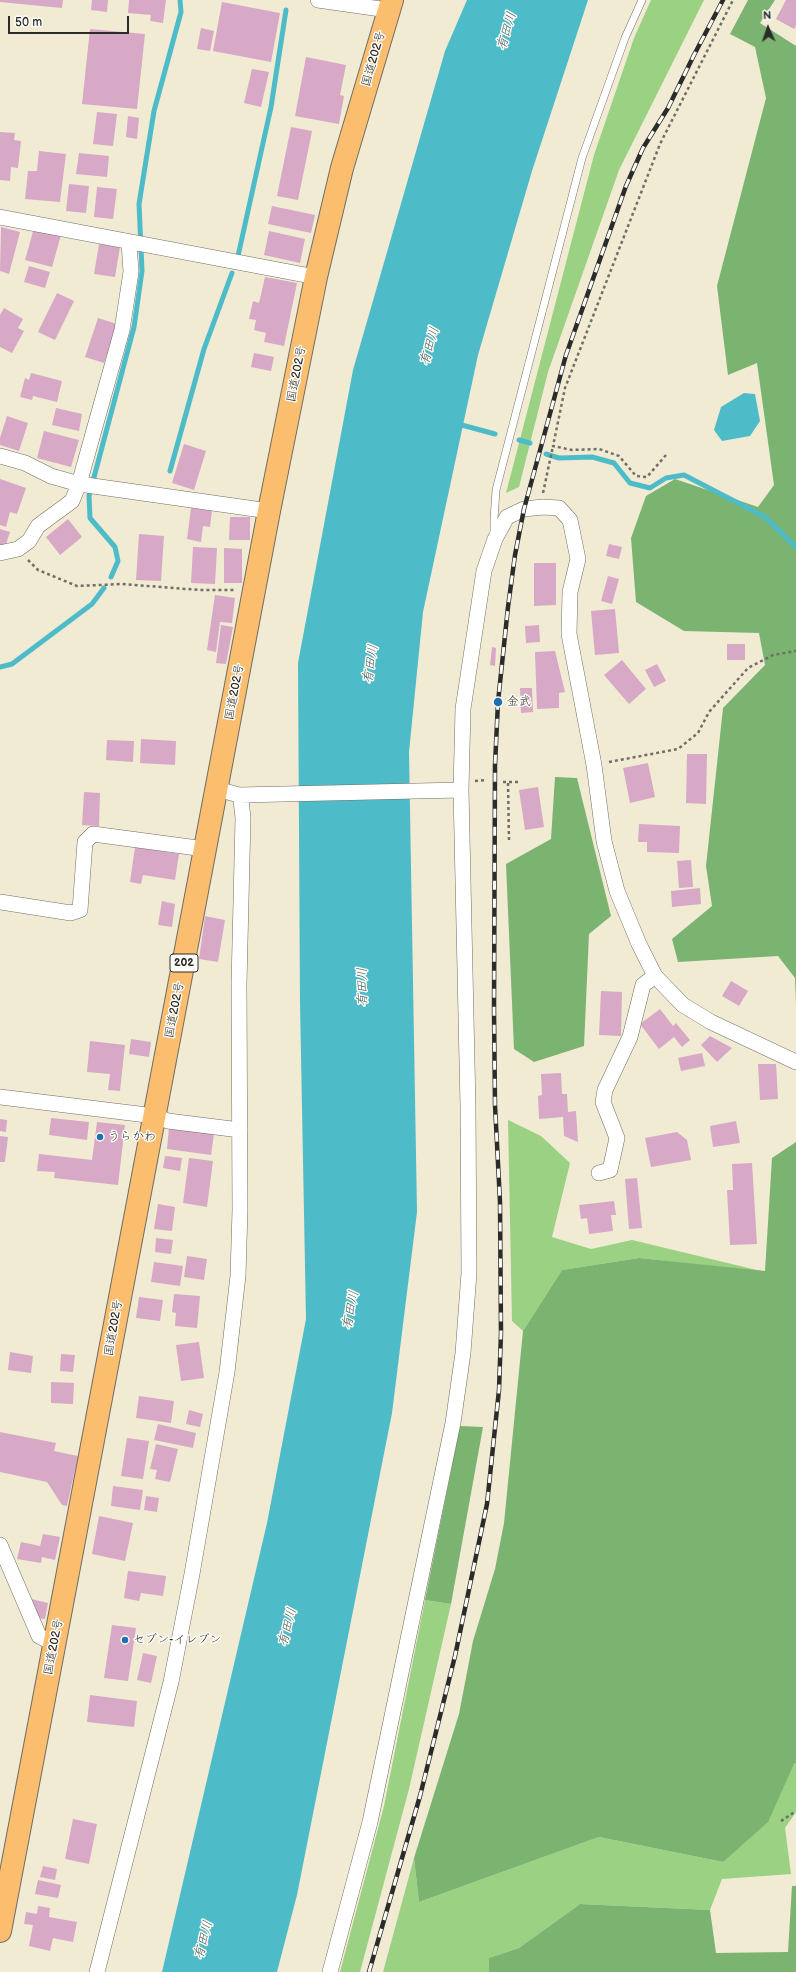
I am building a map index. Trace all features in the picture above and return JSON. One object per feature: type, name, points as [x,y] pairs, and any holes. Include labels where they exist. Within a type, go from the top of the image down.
[{"type":"highway","name":"国道202号","points":[[0,1932],[254,590],[316,277],[342,168],[390,5]]},
{"type":"street","points":[[318,0],[390,5]]},
{"type":"street","points":[[0,217],[316,277]]},
{"type":"street","points":[[0,553],[18,549],[30,541],[38,526],[72,501],[88,485],[122,330],[131,272],[129,242]]},
{"type":"street","points":[[0,456],[25,463],[51,476],[88,485],[269,512]]},
{"type":"street","points":[[330,1972],[372,1814],[453,1423],[463,1353],[469,1273],[468,1099],[462,790],[463,709],[484,571],[495,539],[507,517],[524,509],[543,507],[559,508],[570,520],[578,559],[570,592],[569,634],[594,765],[604,841],[617,891],[655,976],[683,1005],[711,1022],[796,1062]]},
{"type":"street","points":[[217,789],[239,795],[462,790]]},
{"type":"street","points":[[98,1972],[171,1682],[214,1454],[227,1372],[238,1276],[240,1210],[240,969],[243,818],[239,795]]},
{"type":"street","points":[[0,902],[71,913],[80,910],[85,842],[93,834],[205,849]]},
{"type":"street","points":[[599,1173],[610,1170],[617,1138],[603,1102],[605,1090],[630,1037],[643,986],[655,976]]},
{"type":"street","points":[[0,1097],[155,1116],[168,1121],[240,1130]]},
{"type":"street","points":[[0,1545],[39,1636],[55,1644]]},
{"type":"lane","points":[[495,539],[494,519],[496,490],[582,158],[625,38],[642,0]]},
{"type":"path","points":[[543,507],[543,488],[565,388],[660,144],[734,0]]},
{"type":"path","points":[[553,446],[572,450],[600,449],[618,456],[636,476],[647,477],[666,454]]},
{"type":"path","points":[[18,549],[38,570],[77,586],[122,584],[200,590],[254,590]]},
{"type":"path","points":[[594,765],[678,748],[698,733],[709,712],[748,668],[773,654],[796,651]]},
{"type":"path","points":[[503,782],[520,782]]},
{"type":"path","points":[[508,783],[509,841]]},
{"type":"path","points":[[781,1821],[796,1811]]},
{"type":"green space","points":[[651,0],[704,0],[619,170],[548,372],[519,487],[506,493],[594,155],[634,38]]},
{"type":"green space","points":[[748,0],[775,0],[760,23],[796,46],[796,1004],[795,978],[778,956],[678,962],[672,939],[712,906],[706,866],[723,708],[765,665],[759,633],[684,631],[636,602],[631,538],[646,496],[675,479],[758,507],[774,485],[757,363],[728,375],[717,286],[766,98],[755,47],[730,34]]},
{"type":"green space","points":[[555,777],[577,778],[611,916],[589,934],[584,1046],[534,1062],[514,1049],[506,864],[551,839]]},
{"type":"green space","points":[[508,1120],[541,1136],[570,1163],[552,1237],[591,1249],[632,1240],[765,1272],[639,1258],[562,1270],[523,1331],[512,1321]]},
{"type":"green space","points":[[796,1142],[796,1763],[794,1764],[768,1822],[723,1862],[599,1837],[419,1902],[414,1858],[459,1714],[473,1641],[495,1569],[504,1523],[523,1331],[562,1270],[639,1258],[765,1271],[772,1158]]},
{"type":"green space","points":[[460,1426],[483,1427],[451,1604],[425,1600]]},
{"type":"green space","points":[[425,1600],[451,1604],[409,1789],[360,1972],[340,1972],[384,1806]]},
{"type":"green space","points":[[796,1763],[796,1812],[785,1828],[791,1874],[722,1879],[710,1910],[580,1904],[519,1948],[489,1958],[489,1972],[383,1972],[414,1858],[419,1902],[599,1837],[723,1862]]},
{"type":"green space","points":[[792,1886],[796,1886],[796,1972],[489,1972],[489,1958],[519,1948],[580,1904],[710,1910],[716,1953],[788,1952]]},
{"type":"water","name":"有田川","points":[[467,0],[588,0],[532,171],[478,355],[423,612],[409,752],[417,1212],[392,1413],[297,1895],[277,1972],[162,1972],[267,1523],[306,1319],[300,1002],[298,663],[353,370],[445,51]]},
{"type":"water","points":[[744,393],[755,394],[760,421],[750,436],[722,441],[714,430],[721,407]]},
{"type":"building","points":[[0,0],[63,0],[62,8],[0,2]]},
{"type":"building","points":[[92,0],[108,0],[107,12],[91,10]]},
{"type":"building","points":[[129,0],[166,0],[163,23],[150,21],[151,15],[128,13]]},
{"type":"building","points":[[786,0],[796,0],[796,26],[794,29],[776,19]]},
{"type":"building","points":[[222,2],[280,13],[271,62],[213,51]]},
{"type":"building","points":[[201,28],[214,31],[210,51],[197,49]]},
{"type":"building","points":[[90,29],[145,34],[137,109],[82,104]]},
{"type":"building","points":[[306,57],[346,65],[340,95],[344,96],[339,124],[295,116]]},
{"type":"building","points":[[252,69],[269,72],[261,107],[244,103]]},
{"type":"building","points":[[97,112],[117,114],[113,146],[93,144]]},
{"type":"building","points":[[128,116],[139,118],[137,139],[126,137]]},
{"type":"building","points":[[291,127],[312,131],[298,200],[277,196]]},
{"type":"building","points":[[0,132],[15,133],[14,140],[21,141],[18,168],[11,167],[10,181],[0,180]]},
{"type":"building","points":[[39,151],[66,154],[60,202],[25,199],[28,171],[37,171]]},
{"type":"building","points":[[79,153],[109,156],[107,177],[76,174]]},
{"type":"building","points":[[69,184],[89,186],[86,213],[66,211]]},
{"type":"building","points":[[97,187],[117,189],[113,219],[94,217]]},
{"type":"building","points":[[272,206],[315,215],[311,233],[268,224]]},
{"type":"building","points":[[1,227],[20,232],[9,274],[0,271]]},
{"type":"building","points":[[34,228],[61,235],[52,267],[25,260]]},
{"type":"building","points":[[269,231],[305,239],[300,263],[264,255]]},
{"type":"building","points":[[99,244],[120,247],[115,277],[94,274]]},
{"type":"building","points":[[29,266],[50,272],[45,288],[24,282]]},
{"type":"building","points":[[265,277],[297,283],[284,346],[264,342],[266,333],[254,330],[256,320],[249,319],[253,301],[259,303]]},
{"type":"building","points":[[57,293],[74,301],[55,340],[38,332]]},
{"type":"building","points":[[4,308],[23,319],[18,328],[24,331],[12,353],[0,347],[0,315]]},
{"type":"building","points":[[98,318],[117,324],[104,363],[85,357]]},
{"type":"building","points":[[254,353],[274,357],[271,371],[251,367]]},
{"type":"building","points":[[31,373],[62,381],[57,402],[33,396],[32,400],[20,397],[25,378],[29,380]]},
{"type":"building","points":[[56,408],[82,414],[79,431],[52,425]]},
{"type":"building","points":[[7,416],[28,423],[19,451],[0,445],[0,438]]},
{"type":"building","points":[[44,431],[79,440],[71,467],[37,458]]},
{"type":"building","points":[[184,444],[206,451],[194,490],[172,483]]},
{"type":"building","points":[[0,479],[26,488],[17,514],[10,512],[6,527],[0,525]]},
{"type":"building","points":[[191,508],[212,511],[210,527],[203,526],[201,542],[187,539]]},
{"type":"building","points":[[230,517],[250,517],[250,540],[229,540]]},
{"type":"building","points":[[68,519],[82,537],[60,555],[46,537]]},
{"type":"building","points":[[0,529],[10,532],[5,547],[0,545]]},
{"type":"building","points":[[139,534],[164,536],[161,581],[136,580]]},
{"type":"building","points":[[609,544],[622,547],[619,559],[606,556]]},
{"type":"building","points":[[193,547],[217,548],[215,584],[191,583]]},
{"type":"building","points":[[224,548],[242,549],[242,583],[224,583]]},
{"type":"building","points":[[534,563],[556,563],[556,605],[534,606]]},
{"type":"building","points":[[608,576],[619,579],[612,604],[601,601]]},
{"type":"building","points":[[215,595],[235,598],[232,623],[220,622],[216,652],[207,650]]},
{"type":"building","points":[[615,609],[619,653],[595,655],[591,611]]},
{"type":"building","points":[[221,625],[233,627],[226,664],[216,663]]},
{"type":"building","points":[[539,625],[540,642],[526,643],[525,626]]},
{"type":"building","points":[[727,644],[745,644],[745,660],[727,660]]},
{"type":"building","points":[[492,647],[496,648],[495,666],[490,665]]},
{"type":"building","points":[[555,651],[565,692],[559,693],[559,708],[537,709],[535,652]]},
{"type":"building","points":[[622,660],[646,689],[629,704],[604,675]]},
{"type":"building","points":[[657,664],[666,681],[654,687],[645,670]]},
{"type":"building","points":[[520,688],[532,688],[533,712],[521,713]]},
{"type":"building","points":[[141,739],[176,741],[175,765],[140,763]]},
{"type":"building","points":[[107,740],[134,741],[133,762],[106,760]]},
{"type":"building","points":[[687,754],[707,754],[706,804],[686,803]]},
{"type":"building","points":[[648,763],[655,797],[630,803],[623,768]]},
{"type":"building","points":[[538,787],[544,827],[525,830],[519,790]]},
{"type":"building","points":[[84,792],[100,793],[99,826],[82,825]]},
{"type":"building","points":[[639,824],[680,826],[679,853],[647,852],[647,842],[638,842]]},
{"type":"building","points":[[135,847],[179,854],[175,880],[143,875],[141,884],[130,882]]},
{"type":"building","points":[[691,860],[693,887],[679,888],[677,861]]},
{"type":"building","points":[[700,888],[701,904],[672,907],[671,891]]},
{"type":"building","points":[[162,901],[175,904],[172,927],[158,925]]},
{"type":"building","points":[[205,916],[225,920],[218,962],[199,959]]},
{"type":"building","points":[[731,981],[748,991],[739,1006],[722,996]]},
{"type":"building","points":[[601,991],[622,992],[621,1036],[599,1035]]},
{"type":"building","points":[[660,1009],[673,1026],[676,1023],[690,1040],[682,1047],[674,1037],[659,1049],[640,1024]]},
{"type":"building","points":[[710,1036],[732,1048],[717,1062],[701,1045]]},
{"type":"building","points":[[131,1039],[151,1042],[149,1057],[129,1054]]},
{"type":"building","points":[[90,1041],[125,1045],[120,1091],[108,1090],[110,1074],[87,1072]]},
{"type":"building","points":[[702,1053],[705,1066],[681,1071],[678,1058]]},
{"type":"building","points":[[758,1064],[776,1064],[778,1099],[760,1100]]},
{"type":"building","points":[[561,1073],[562,1094],[567,1094],[568,1112],[576,1111],[578,1142],[564,1136],[563,1117],[539,1119],[538,1096],[542,1095],[541,1074]]},
{"type":"building","points":[[51,1118],[89,1122],[87,1140],[49,1135]]},
{"type":"building","points":[[0,1119],[7,1120],[6,1132],[0,1131]]},
{"type":"building","points":[[736,1121],[740,1143],[713,1147],[710,1126]]},
{"type":"building","points":[[97,1122],[125,1125],[118,1185],[54,1178],[55,1172],[37,1171],[39,1154],[92,1160]]},
{"type":"building","points":[[169,1128],[214,1134],[211,1155],[167,1149]]},
{"type":"building","points":[[677,1132],[687,1140],[691,1160],[651,1167],[645,1138]]},
{"type":"building","points":[[0,1136],[8,1137],[5,1162],[0,1162]]},
{"type":"building","points":[[165,1156],[182,1158],[180,1171],[163,1168]]},
{"type":"building","points":[[189,1158],[213,1161],[207,1207],[183,1203]]},
{"type":"building","points":[[752,1163],[757,1244],[730,1245],[727,1190],[733,1190],[732,1164]]},
{"type":"building","points":[[637,1178],[642,1228],[629,1229],[625,1179]]},
{"type":"building","points":[[614,1201],[616,1215],[611,1215],[613,1231],[589,1234],[587,1218],[581,1219],[579,1205]]},
{"type":"building","points":[[158,1204],[175,1207],[172,1231],[154,1229]]},
{"type":"building","points":[[156,1238],[173,1240],[171,1254],[155,1252]]},
{"type":"building","points":[[187,1256],[207,1259],[204,1280],[184,1277]]},
{"type":"building","points":[[154,1262],[183,1266],[180,1286],[151,1282]]},
{"type":"building","points":[[174,1294],[200,1296],[197,1328],[175,1326],[176,1313],[172,1312]]},
{"type":"building","points":[[139,1297],[163,1300],[160,1321],[136,1318]]},
{"type":"building","points":[[199,1342],[204,1378],[181,1381],[176,1345]]},
{"type":"building","points":[[10,1352],[33,1356],[31,1373],[8,1370]]},
{"type":"building","points":[[61,1354],[75,1355],[73,1372],[60,1371]]},
{"type":"building","points":[[51,1382],[74,1383],[73,1404],[51,1403]]},
{"type":"building","points":[[139,1396],[174,1401],[171,1423],[136,1418]]},
{"type":"building","points":[[189,1410],[203,1414],[200,1427],[186,1424]]},
{"type":"building","points":[[158,1424],[196,1433],[193,1448],[154,1440]]},
{"type":"building","points":[[0,1432],[56,1443],[54,1451],[78,1456],[67,1506],[62,1505],[47,1482],[0,1472]]},
{"type":"building","points":[[127,1438],[149,1441],[143,1479],[121,1476]]},
{"type":"building","points":[[156,1444],[178,1449],[170,1482],[155,1479],[157,1470],[150,1469]]},
{"type":"building","points":[[113,1486],[143,1490],[140,1510],[111,1506]]},
{"type":"building","points":[[146,1496],[159,1498],[157,1512],[144,1510]]},
{"type":"building","points":[[99,1516],[133,1523],[125,1561],[92,1554]]},
{"type":"building","points":[[43,1534],[60,1537],[55,1560],[42,1557],[41,1563],[17,1559],[21,1542],[40,1546]]},
{"type":"building","points":[[128,1571],[166,1576],[163,1596],[141,1593],[139,1601],[124,1598]]},
{"type":"building","points":[[27,1598],[48,1603],[45,1619],[37,1618]]},
{"type":"building","points":[[112,1625],[136,1628],[128,1681],[104,1678]]},
{"type":"building","points":[[143,1653],[157,1656],[151,1683],[137,1680]]},
{"type":"building","points":[[90,1695],[137,1701],[134,1727],[87,1722]]},
{"type":"building","points":[[73,1819],[97,1824],[89,1864],[65,1859]]},
{"type":"building","points":[[43,1866],[57,1869],[55,1880],[40,1877]]},
{"type":"building","points":[[38,1880],[61,1885],[58,1898],[35,1894]]},
{"type":"building","points":[[38,1906],[50,1908],[49,1917],[77,1922],[73,1942],[53,1938],[50,1951],[29,1946],[33,1925],[24,1924],[26,1912],[37,1914]]},
{"type":"waterway","points":[[111,577],[118,561],[115,547],[90,518],[89,496],[134,327],[142,271],[139,204],[154,111],[181,12],[180,0]]},
{"type":"waterway","points":[[238,256],[271,107],[286,10]]},
{"type":"waterway","points":[[170,471],[204,349],[232,273]]},
{"type":"waterway","points":[[458,424],[495,434]]},
{"type":"waterway","points":[[519,440],[530,443]]},
{"type":"waterway","points":[[546,454],[559,458],[592,457],[614,463],[630,483],[650,488],[666,478],[684,475],[765,517],[796,547]]},
{"type":"waterway","points":[[0,667],[12,664],[92,604],[104,588]]},
{"type":"railway","points":[[369,1972],[420,1796],[455,1656],[487,1504],[499,1390],[501,1333],[500,1202],[495,1105],[494,1010],[495,765],[498,702],[515,555],[524,509],[566,355],[626,186],[643,148],[668,108],[723,0]]},
{"type":"place","name":"金武","points":[[498,702]]},
{"type":"place","name":"うらかわ","points":[[100,1137]]},
{"type":"place","name":"セブン-イレブン","points":[[125,1640]]}]
